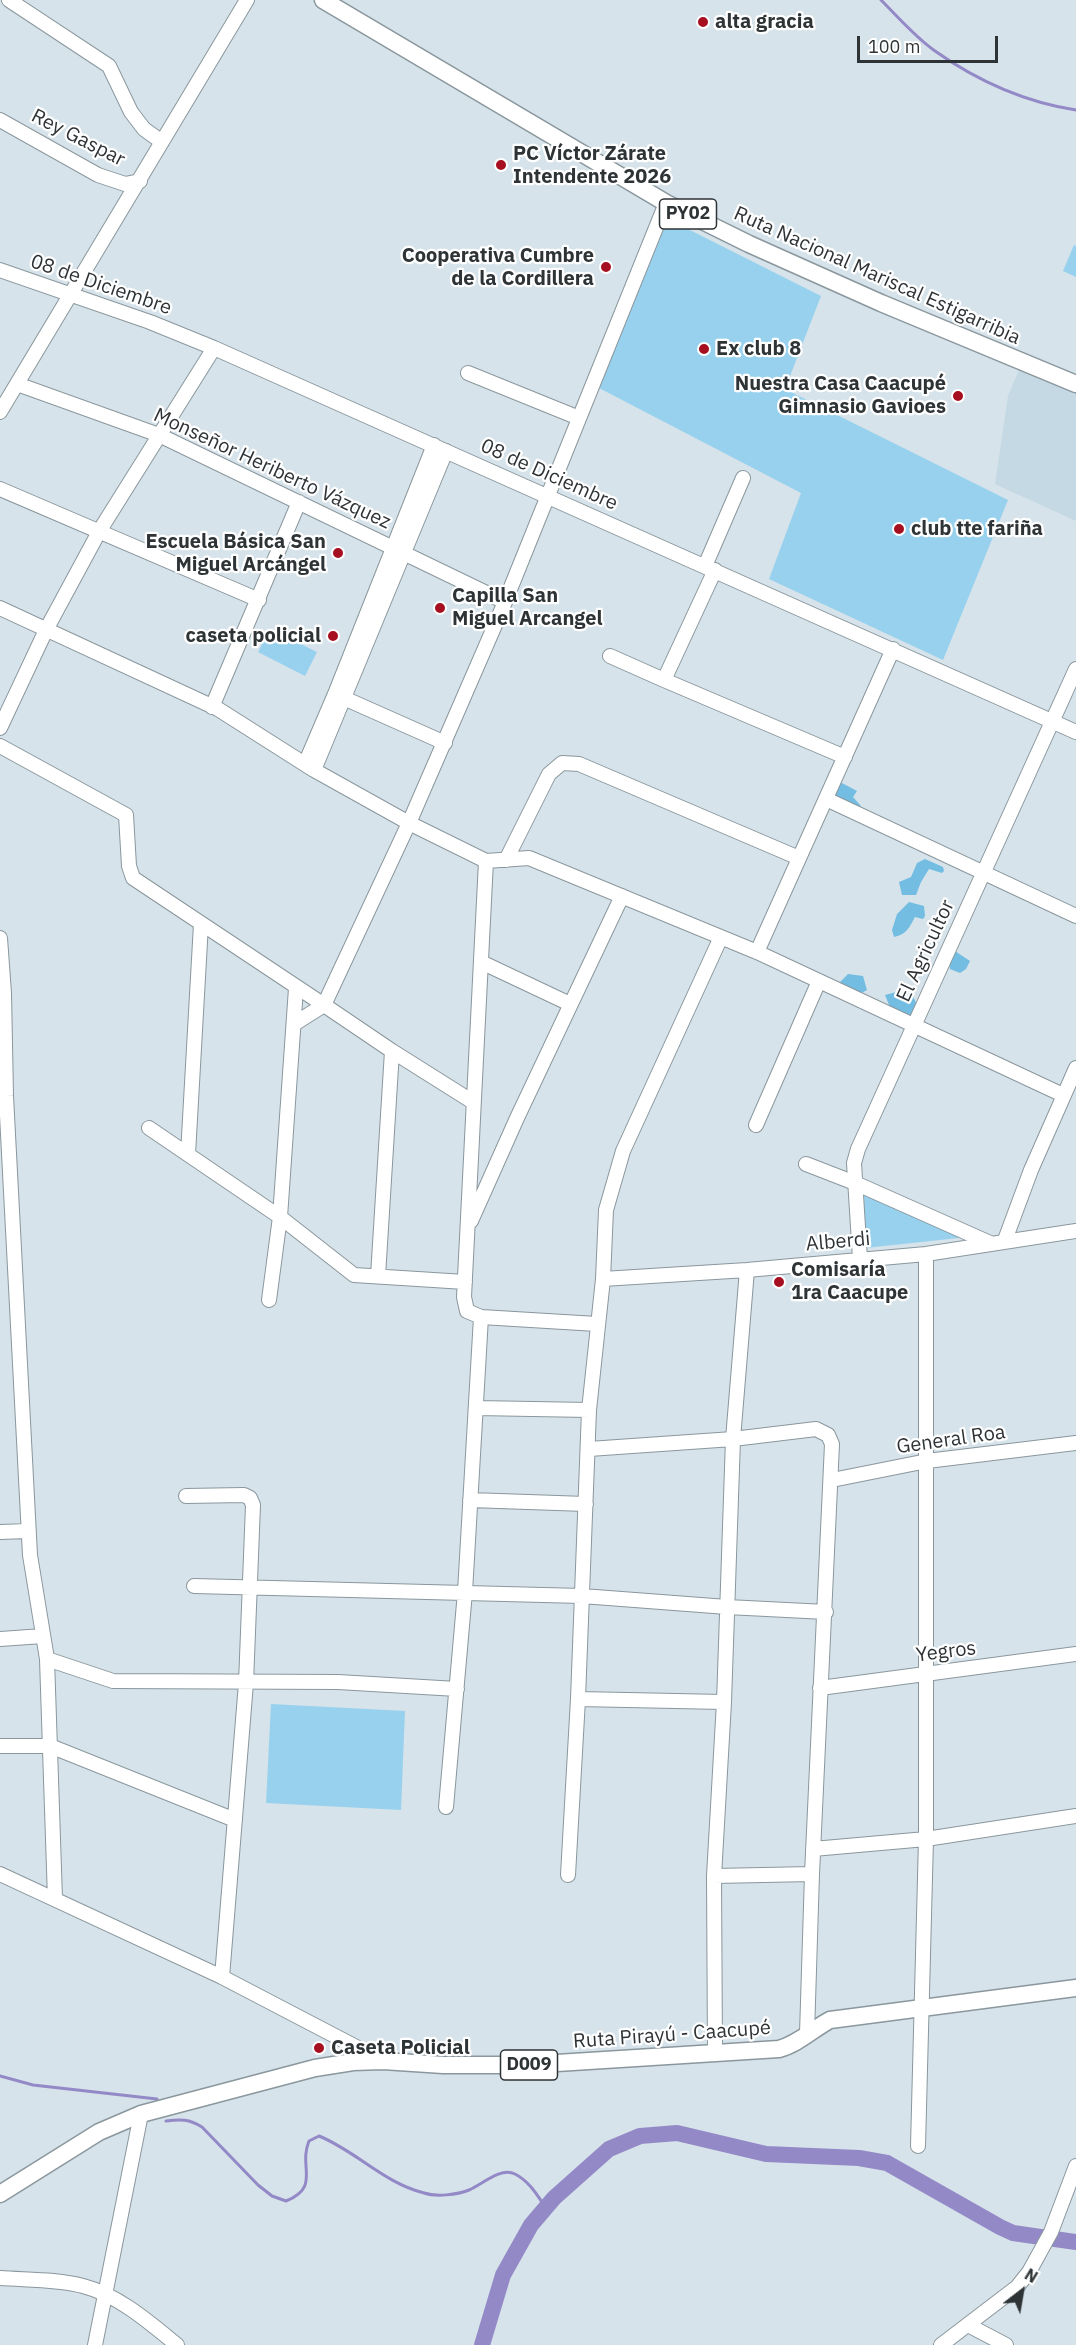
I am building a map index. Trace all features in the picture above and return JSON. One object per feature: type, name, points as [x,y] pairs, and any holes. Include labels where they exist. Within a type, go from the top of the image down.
[{"type":"main road","name":"Ruta Nacional Mariscal Estigarribia","points":[[323,0],[666,203],[749,244],[880,303],[1076,384]]},
{"type":"main road","name":"Ruta Pirayú - Caacupé","points":[[0,2194],[99,2133],[141,2114],[315,2068],[352,2062],[383,2061],[442,2065],[525,2065],[779,2049],[790,2046],[830,2020],[1076,1988]]},
{"type":"street","points":[[9,0],[109,66],[130,112],[144,129],[162,142]]},
{"type":"street","points":[[0,412],[247,0]]},
{"type":"street","name":"Rey Gaspar","points":[[0,120],[98,175],[124,184],[140,181]]},
{"type":"street","points":[[294,1024],[324,1005],[409,823],[505,602],[666,203]]},
{"type":"street","name":"08 de Diciembre","points":[[0,270],[150,321],[214,348],[1076,732]]},
{"type":"street","points":[[0,728],[46,630],[100,530],[214,348]]},
{"type":"street","points":[[468,373],[579,418]]},
{"type":"street","name":"Monseñor Heriberto Vázquez","points":[[17,384],[159,435],[505,602]]},
{"type":"street","points":[[309,767],[440,448]]},
{"type":"street","points":[[664,680],[710,568],[743,478]]},
{"type":"street","points":[[0,489],[259,600]]},
{"type":"street","points":[[212,707],[299,502]]},
{"type":"street","points":[[0,609],[212,707],[309,767],[409,823],[486,861],[529,858],[757,952],[1063,1095]]},
{"type":"street","points":[[757,952],[893,649]]},
{"type":"street","points":[[610,656],[845,757]]},
{"type":"street","name":"El Agricultor","points":[[860,1259],[854,1163],[858,1149],[1076,669]]},
{"type":"street","points":[[339,696],[445,743]]},
{"type":"street","points":[[0,746],[126,815],[129,866],[133,878],[392,1052],[474,1102]]},
{"type":"street","points":[[506,860],[549,774],[562,763],[579,764],[799,858]]},
{"type":"street","points":[[826,799],[1076,916]]},
{"type":"street","points":[[486,861],[464,1297],[467,1311],[481,1317],[597,1324]]},
{"type":"street","points":[[468,1228],[622,896]]},
{"type":"street","points":[[188,1154],[201,924]]},
{"type":"street","points":[[0,938],[3,1096],[28,1531],[47,1659],[55,1899]]},
{"type":"street","points":[[568,1875],[578,1699],[589,1410],[603,1279],[606,1210],[623,1152],[722,938]]},
{"type":"street","points":[[481,962],[570,1004]]},
{"type":"street","points":[[756,1125],[819,981]]},
{"type":"street","points":[[269,1300],[280,1217],[296,988]]},
{"type":"street","points":[[378,1276],[392,1052]]},
{"type":"street","points":[[1005,1240],[1031,1170],[1076,1068]]},
{"type":"street","points":[[149,1128],[280,1217],[354,1275],[465,1282]]},
{"type":"street","points":[[806,1164],[855,1183],[990,1243]]},
{"type":"street","name":"Alberdi","points":[[603,1279],[747,1270],[926,1254],[1005,1240],[1076,1231]]},
{"type":"street","points":[[918,2146],[926,1839],[926,1254]]},
{"type":"street","points":[[715,2054],[714,1876],[724,1701],[733,1439],[747,1270]]},
{"type":"street","points":[[446,1807],[465,1592],[481,1317]]},
{"type":"street","points":[[476,1408],[589,1410]]},
{"type":"street","points":[[589,1449],[733,1439],[816,1429],[828,1435],[832,1444],[826,1612],[820,1688],[813,1849],[807,2034]]},
{"type":"street","name":"General Roa","points":[[832,1480],[927,1461],[1076,1443]]},
{"type":"street","points":[[186,1496],[244,1495],[250,1498],[253,1505],[246,1683],[222,1977]]},
{"type":"street","points":[[470,1500],[586,1504]]},
{"type":"street","points":[[0,1532],[28,1531]]},
{"type":"street","points":[[194,1586],[582,1596],[826,1612]]},
{"type":"street","points":[[0,1638],[43,1636]]},
{"type":"street","name":"Yegros","points":[[820,1688],[1076,1654]]},
{"type":"street","points":[[47,1659],[113,1680],[246,1683],[338,1682],[457,1689]]},
{"type":"street","points":[[578,1699],[724,1701]]},
{"type":"street","points":[[0,1746],[50,1746],[235,1820]]},
{"type":"street","points":[[813,1849],[926,1839],[1076,1816]]},
{"type":"street","points":[[0,1874],[222,1977],[383,2061]]},
{"type":"street","points":[[714,1876],[812,1874]]},
{"type":"street","points":[[94,2345],[141,2114]]},
{"type":"street","points":[[941,2345],[1017,2287],[1040,2254],[1051,2232],[1076,2166]]},
{"type":"street","points":[[0,2278],[63,2282],[84,2286],[104,2294],[137,2313],[177,2345]]},
{"type":"street","points":[[968,2325],[1005,2345]]},
{"type":"shaded area","points":[[668,219],[821,296],[785,389],[1008,500],[943,660],[769,579],[801,493],[599,388]]},
{"type":"shaded area","points":[[1074,245],[1076,246],[1076,277],[1063,271]]},
{"type":"shaded area","points":[[1021,365],[1076,389],[1076,521],[995,484],[1008,396]]},
{"type":"shaded area","points":[[270,629],[317,652],[305,676],[258,652]]},
{"type":"shaded area","points":[[842,783],[857,791],[853,797],[861,806],[858,810],[833,797],[836,785]]},
{"type":"shaded area","points":[[925,859],[943,867],[944,871],[942,873],[929,869],[916,895],[902,895],[899,882],[911,877],[917,863]]},
{"type":"shaded area","points":[[909,902],[924,906],[925,916],[923,919],[915,917],[905,932],[894,937],[892,930],[897,914]]},
{"type":"shaded area","points":[[955,951],[970,961],[966,969],[960,973],[950,969],[949,959]]},
{"type":"shaded area","points":[[848,974],[863,976],[867,990],[858,995],[838,984]]},
{"type":"shaded area","points":[[900,991],[912,994],[917,1005],[911,1015],[891,1010],[885,995]]},
{"type":"shaded area","points":[[864,1193],[968,1237],[865,1248]]},
{"type":"shaded area","points":[[271,1704],[405,1711],[401,1810],[266,1803]]},
{"type":"waterway","points":[[881,0],[928,45],[968,72],[1020,96],[1076,110]]},
{"type":"waterway","points":[[0,2076],[33,2085],[157,2099]]},
{"type":"waterway","points":[[166,2121],[185,2120],[202,2127],[258,2185],[272,2196],[286,2201],[303,2189],[306,2183],[306,2150],[309,2141],[319,2136],[396,2182],[429,2194],[459,2193],[498,2174],[509,2172],[529,2184],[546,2208]]},
{"type":"waterway","points":[[482,2345],[503,2275],[531,2225],[554,2198],[609,2149],[640,2136],[677,2133],[766,2154],[859,2158],[887,2163],[1013,2233],[1076,2242]]},
{"type":"place","name":"alta gracia","points":[[703,22]]},
{"type":"place","name":"PC Víctor Zárate Intendente 2026","points":[[501,165]]},
{"type":"place","name":"Cooperativa Cumbre de la Cordillera","points":[[606,267]]},
{"type":"place","name":"Ex club 8","points":[[704,349]]},
{"type":"place","name":"Nuestra Casa Caacupé Gimnasio Gavioes","points":[[958,396]]},
{"type":"place","name":"club tte fariña","points":[[899,529]]},
{"type":"place","name":"Escuela Básica San Miguel Arcángel","points":[[338,553]]},
{"type":"place","name":"Capilla San Miguel Arcangel","points":[[440,608]]},
{"type":"place","name":"caseta policial","points":[[333,636]]},
{"type":"place","name":"Comisaría 1ra Caacupe","points":[[779,1282]]},
{"type":"place","name":"Caseta Policial","points":[[319,2048]]}]
